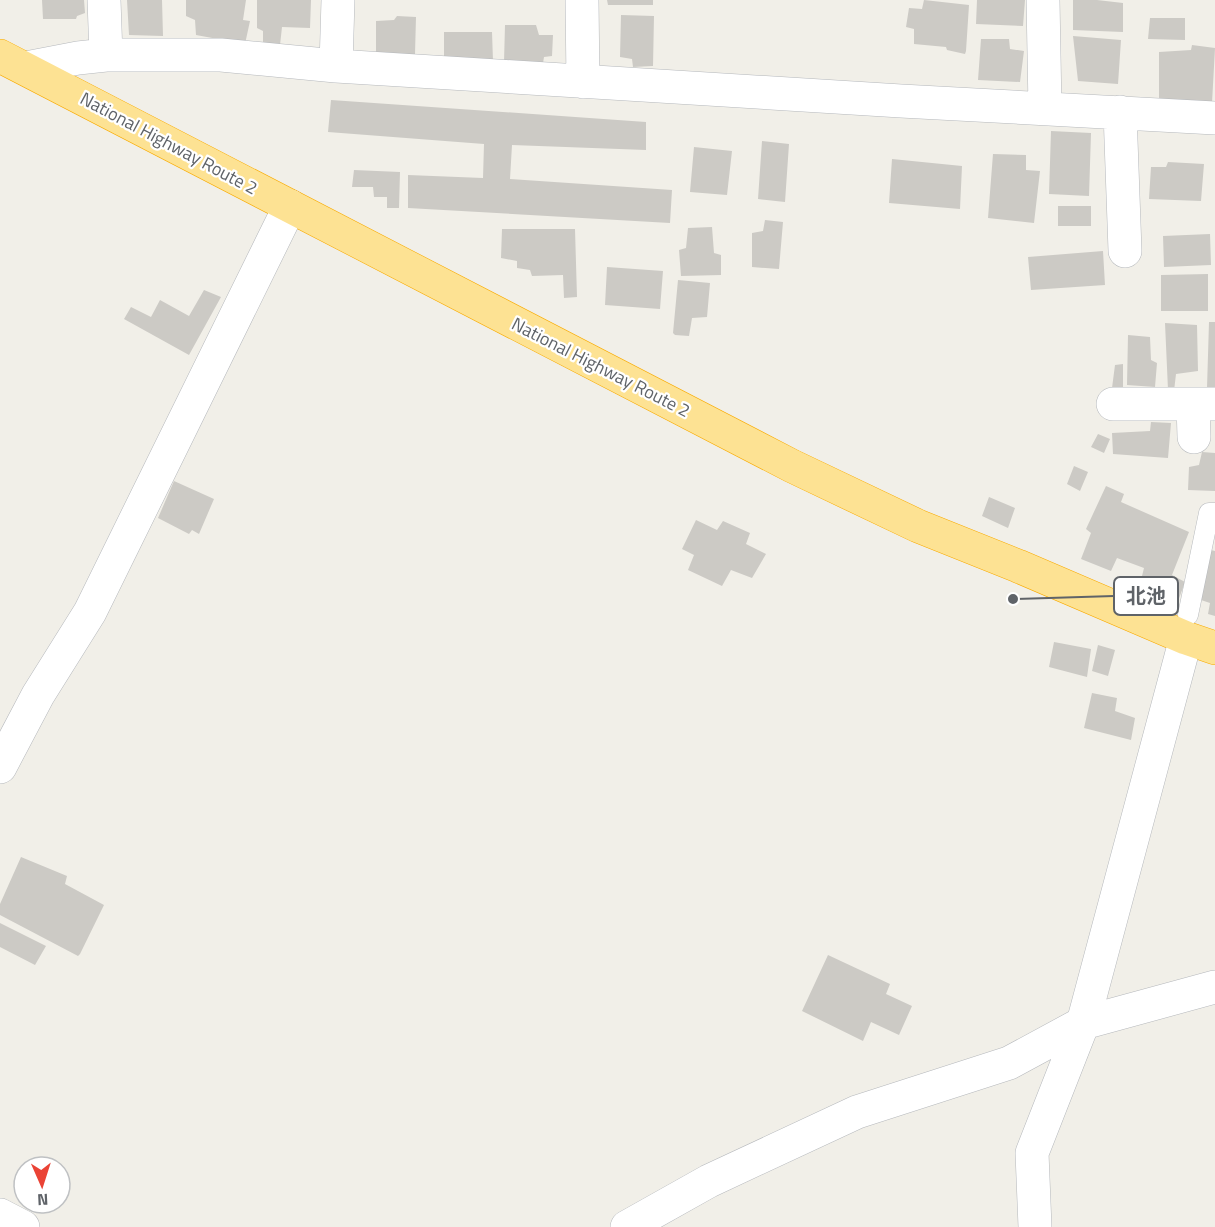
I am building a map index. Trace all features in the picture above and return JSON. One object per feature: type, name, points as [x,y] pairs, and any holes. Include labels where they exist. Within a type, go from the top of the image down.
[{"type":"highway","name":"National Highway Route 2","points":[[13,62],[792,466],[918,526],[1196,634]]},
{"type":"street","points":[[104,0],[106,55]]},
{"type":"street","points":[[336,66],[338,0]]},
{"type":"street","points":[[582,0],[583,82]]},
{"type":"street","points":[[1043,0],[1045,108]]},
{"type":"street","points":[[13,62],[106,55],[221,55],[336,66],[583,82],[1215,118]]},
{"type":"street","points":[[1120,112],[1125,251]]},
{"type":"street","points":[[0,767],[38,694],[90,612],[290,206]]},
{"type":"street","points":[[1113,404],[1204,404],[1194,437]]},
{"type":"street","points":[[1035,1227],[1032,1153],[1083,1023],[1196,634]]},
{"type":"street","points":[[627,1227],[709,1181],[857,1112],[1009,1063],[1083,1023],[1215,987]]},
{"type":"street","points":[[0,1215],[23,1227]]},
{"type":"lane","points":[[1196,634],[1209,513],[1215,513]]},
{"type":"building","points":[[42,0],[84,0],[85,13],[77,16],[76,19],[43,19]]},
{"type":"building","points":[[127,0],[162,0],[163,36],[129,35]]},
{"type":"building","points":[[186,0],[246,0],[243,20],[250,21],[245,44],[196,35],[195,20],[186,16]]},
{"type":"building","points":[[257,0],[311,0],[310,28],[282,27],[280,45],[263,44],[263,31],[257,28]]},
{"type":"building","points":[[607,0],[653,0],[653,5],[608,5]]},
{"type":"building","points":[[924,0],[969,5],[965,54],[947,50],[946,47],[914,44],[914,29],[906,27],[909,8],[922,9]]},
{"type":"building","points":[[977,0],[1025,0],[1023,26],[976,24]]},
{"type":"building","points":[[1073,0],[1123,3],[1123,32],[1073,30]]},
{"type":"building","points":[[621,15],[654,16],[653,66],[633,67],[632,59],[620,57]]},
{"type":"building","points":[[397,16],[416,17],[415,54],[376,54],[376,21],[394,20]]},
{"type":"building","points":[[1150,18],[1185,18],[1185,40],[1148,39]]},
{"type":"building","points":[[505,25],[536,25],[539,35],[553,35],[552,56],[544,57],[543,63],[504,62]]},
{"type":"building","points":[[444,32],[492,32],[493,61],[444,63]]},
{"type":"building","points":[[1073,36],[1121,40],[1118,84],[1078,81]]},
{"type":"building","points":[[981,39],[1009,39],[1010,49],[1024,51],[1020,82],[978,80]]},
{"type":"building","points":[[1192,45],[1215,48],[1212,103],[1159,99],[1159,52],[1191,50]]},
{"type":"building","points":[[331,100],[646,122],[646,150],[512,145],[510,179],[672,190],[670,223],[408,208],[408,175],[483,178],[484,144],[328,132]]},
{"type":"building","points":[[1051,131],[1091,133],[1089,196],[1049,194]]},
{"type":"building","points":[[762,141],[789,144],[785,202],[758,199]]},
{"type":"building","points":[[694,147],[732,151],[727,195],[690,192]]},
{"type":"building","points":[[993,154],[1026,155],[1026,170],[1040,171],[1034,223],[988,218]]},
{"type":"building","points":[[892,159],[962,166],[960,209],[889,203]]},
{"type":"building","points":[[1168,162],[1204,164],[1201,201],[1149,199],[1151,167],[1166,167]]},
{"type":"building","points":[[354,170],[400,172],[399,208],[387,208],[387,197],[374,197],[373,187],[352,187]]},
{"type":"building","points":[[1058,206],[1091,206],[1091,226],[1058,226]]},
{"type":"building","points":[[765,220],[783,222],[779,269],[752,267],[752,233],[763,231]]},
{"type":"building","points":[[712,227],[714,253],[721,255],[721,275],[681,276],[679,250],[686,248],[688,228]]},
{"type":"building","points":[[502,229],[575,229],[577,297],[564,298],[563,275],[532,276],[530,270],[517,268],[517,261],[501,258]]},
{"type":"building","points":[[1210,234],[1211,265],[1164,267],[1163,236]]},
{"type":"building","points":[[1103,251],[1105,285],[1031,290],[1028,257]]},
{"type":"building","points":[[607,267],[663,271],[660,309],[605,305]]},
{"type":"building","points":[[1208,274],[1208,311],[1161,311],[1161,275]]},
{"type":"building","points":[[678,280],[710,283],[707,317],[692,318],[689,336],[673,333]]},
{"type":"building","points":[[204,290],[221,297],[189,355],[124,319],[131,307],[151,317],[160,300],[189,316]]},
{"type":"building","points":[[1209,322],[1215,322],[1215,389],[1207,388]]},
{"type":"building","points":[[1165,323],[1197,325],[1198,371],[1176,374],[1174,391],[1168,390]]},
{"type":"building","points":[[1128,335],[1150,337],[1151,360],[1157,363],[1155,387],[1127,385]]},
{"type":"building","points":[[1123,364],[1123,387],[1112,388],[1115,365]]},
{"type":"building","points":[[1151,422],[1171,423],[1168,458],[1113,454],[1112,433],[1150,431]]},
{"type":"building","points":[[1098,434],[1110,439],[1104,453],[1091,447]]},
{"type":"building","points":[[1202,452],[1215,453],[1215,491],[1188,490],[1189,467],[1199,465]]},
{"type":"building","points":[[1074,466],[1088,472],[1080,491],[1067,484]]},
{"type":"building","points":[[174,481],[214,499],[199,534],[192,530],[189,534],[158,518]]},
{"type":"building","points":[[1106,486],[1124,494],[1121,502],[1189,532],[1172,575],[1185,582],[1177,604],[1139,588],[1144,568],[1117,558],[1111,571],[1081,559],[1091,533],[1086,529]]},
{"type":"building","points":[[989,497],[1015,508],[1008,528],[982,516]]},
{"type":"building","points":[[696,520],[717,530],[723,521],[750,533],[746,544],[766,554],[752,578],[731,570],[722,586],[688,570],[694,555],[682,549]]},
{"type":"building","points":[[1211,550],[1215,551],[1215,616],[1208,614],[1210,603],[1201,600]]},
{"type":"building","points":[[1054,642],[1091,649],[1087,677],[1049,667]]},
{"type":"building","points":[[1098,645],[1115,650],[1108,676],[1092,671]]},
{"type":"building","points":[[1092,693],[1117,698],[1115,711],[1135,718],[1131,740],[1084,728]]},
{"type":"building","points":[[21,857],[67,876],[65,884],[104,905],[78,956],[0,915],[0,904]]},
{"type":"building","points":[[0,923],[46,946],[35,965],[0,947]]},
{"type":"building","points":[[828,955],[890,984],[886,994],[912,1006],[899,1035],[871,1022],[863,1041],[802,1011]]},
{"type":"place","name":"北池","points":[[1013,599]]}]
